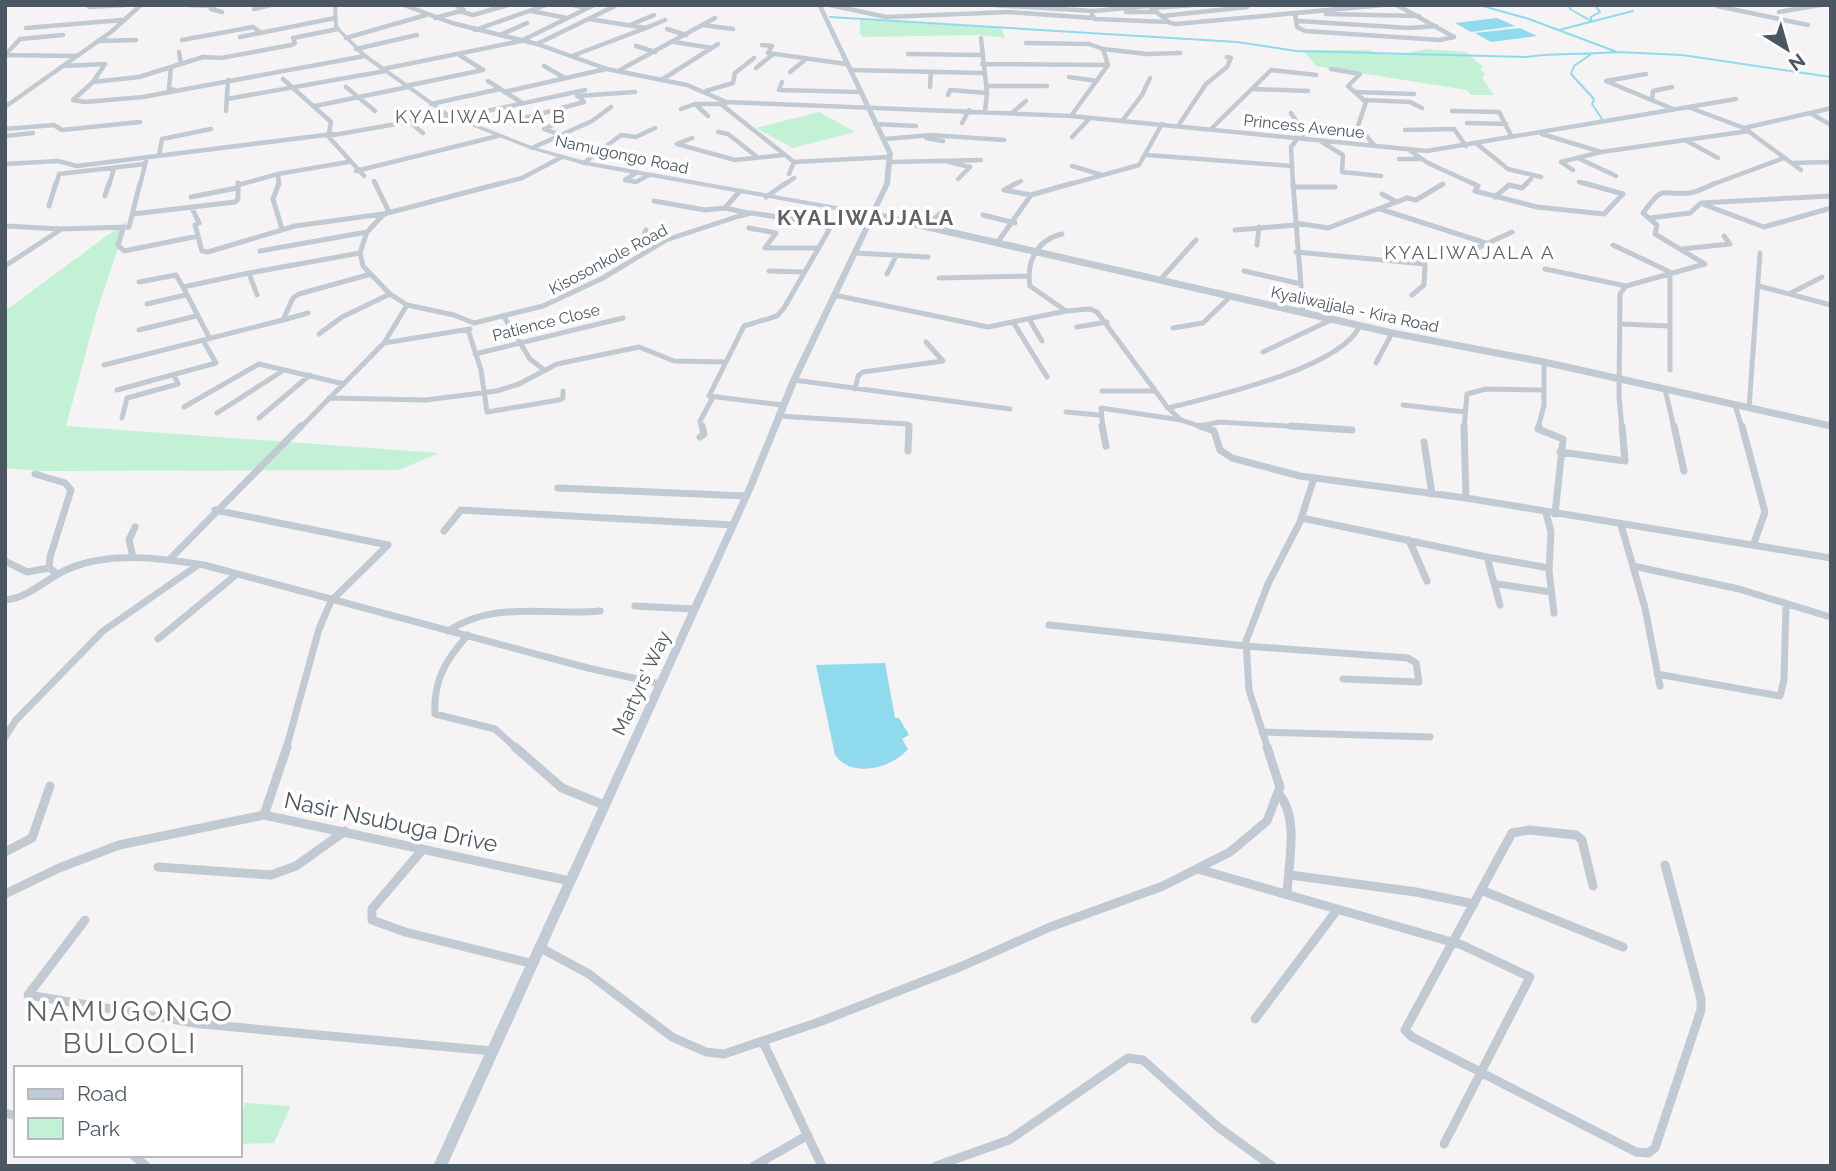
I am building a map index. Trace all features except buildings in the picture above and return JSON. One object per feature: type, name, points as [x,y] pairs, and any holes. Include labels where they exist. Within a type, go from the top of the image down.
[{"type":"main road","name":"Namugongo Road","points":[[335,5],[338,29],[365,56],[451,117],[498,136],[584,163],[875,215]]},
{"type":"main road","points":[[819,5],[884,139],[891,159]]},
{"type":"main road","name":"Martyrs' Way","points":[[440,1166],[530,963],[746,496],[794,380],[875,215],[891,159]]},
{"type":"street","points":[[89,7],[125,5]]},
{"type":"street","points":[[5,107],[64,66],[141,5]]},
{"type":"street","points":[[189,5],[214,7],[211,9],[222,12]]},
{"type":"street","points":[[254,9],[271,5]]},
{"type":"street","points":[[404,5],[434,18],[524,40],[607,69],[662,79],[706,91],[794,162],[981,159]]},
{"type":"street","points":[[434,18],[464,10],[457,6],[461,5]]},
{"type":"street","points":[[460,11],[475,15],[508,5]]},
{"type":"street","points":[[475,30],[546,5]]},
{"type":"street","points":[[573,5],[588,8]]},
{"type":"street","points":[[227,99],[294,88],[524,40],[594,5]]},
{"type":"street","points":[[830,5],[886,17],[1009,12],[1176,24],[1383,5]]},
{"type":"street","points":[[994,5],[1093,11],[1226,11],[1247,7]]},
{"type":"street","points":[[1093,11],[1155,10],[1194,5]]},
{"type":"street","points":[[1212,5],[1244,19]]},
{"type":"street","points":[[1337,5],[1344,9]]},
{"type":"street","points":[[1295,15],[1298,28],[1305,30],[1452,38],[1452,34],[1397,5]]},
{"type":"street","points":[[1721,5],[1717,6],[1796,20],[1808,25]]},
{"type":"street","points":[[1779,12],[1820,5]]},
{"type":"street","points":[[537,44],[615,6]]},
{"type":"street","points":[[1155,10],[1155,22]]},
{"type":"street","points":[[1155,10],[1169,22]]},
{"type":"street","points":[[530,11],[567,18]]},
{"type":"street","points":[[1092,18],[1093,11]]},
{"type":"street","points":[[1306,13],[1383,18],[1420,16]]},
{"type":"street","points":[[346,38],[427,15]]},
{"type":"street","points":[[630,25],[654,15]]},
{"type":"street","points":[[240,37],[277,33],[274,30],[335,18]]},
{"type":"street","points":[[617,71],[715,18]]},
{"type":"street","points":[[589,19],[646,28]]},
{"type":"street","points":[[26,28],[123,20]]},
{"type":"street","points":[[572,56],[665,20]]},
{"type":"street","points":[[1298,21],[1409,28],[1437,26]]},
{"type":"street","points":[[500,35],[527,23]]},
{"type":"street","points":[[701,25],[733,29]]},
{"type":"street","points":[[182,40],[253,27],[263,35]]},
{"type":"street","points":[[93,82],[134,78],[203,57],[221,58],[291,45],[295,43],[293,38],[338,29]]},
{"type":"street","points":[[667,29],[686,35]]},
{"type":"street","points":[[63,35],[20,38],[5,55],[77,56]]},
{"type":"street","points":[[356,48],[417,35]]},
{"type":"street","points":[[981,38],[987,93],[985,111]]},
{"type":"street","points":[[96,41],[136,40]]},
{"type":"street","points":[[673,42],[712,48]]},
{"type":"street","points":[[1026,43],[1089,44],[1104,52],[1147,59]]},
{"type":"street","points":[[662,79],[718,44]]},
{"type":"street","points":[[762,45],[772,46],[768,52],[772,55],[848,67],[983,73]]},
{"type":"street","points":[[636,46],[655,52]]},
{"type":"street","points":[[431,49],[440,57]]},
{"type":"street","points":[[179,52],[181,64]]},
{"type":"street","points":[[1104,52],[1180,53]]},
{"type":"street","points":[[1104,52],[1108,65]]},
{"type":"street","points":[[315,106],[483,70],[458,54]]},
{"type":"street","points":[[908,54],[981,55]]},
{"type":"street","points":[[756,68],[772,55]]},
{"type":"street","points":[[64,66],[105,64],[93,82],[73,101],[143,97],[365,56]]},
{"type":"street","points":[[1178,125],[1206,84],[1227,67],[1231,58],[1227,57]]},
{"type":"street","points":[[706,91],[733,83],[735,73],[754,58]]},
{"type":"street","points":[[790,72],[804,60]]},
{"type":"street","points":[[982,64],[1108,65]]},
{"type":"street","points":[[1071,116],[1108,65]]},
{"type":"street","points":[[544,66],[566,79]]},
{"type":"street","points":[[171,67],[169,89],[176,90]]},
{"type":"street","points":[[431,104],[607,69]]},
{"type":"street","points":[[1331,69],[1359,73],[1348,86],[1364,100],[1410,102],[1422,108]]},
{"type":"street","points":[[1211,129],[1272,70],[1316,75]]},
{"type":"street","points":[[930,87],[931,72]]},
{"type":"street","points":[[1646,74],[1606,81],[1673,109]]},
{"type":"street","points":[[1069,77],[1097,81]]},
{"type":"street","points":[[1122,121],[1142,95],[1150,78]]},
{"type":"street","points":[[283,79],[332,124],[329,138],[356,171],[364,176]]},
{"type":"street","points":[[226,111],[228,80]]},
{"type":"street","points":[[488,81],[522,104]]},
{"type":"street","points":[[782,82],[779,90],[860,92]]},
{"type":"street","points":[[986,86],[1047,86]]},
{"type":"street","points":[[346,87],[375,111]]},
{"type":"street","points":[[1652,100],[1653,91],[1672,87]]},
{"type":"street","points":[[1252,89],[1308,91]]},
{"type":"street","points":[[5,164],[58,161],[77,166],[451,117],[584,90]]},
{"type":"street","points":[[948,95],[950,90],[987,93]]},
{"type":"street","points":[[569,94],[580,97],[635,92]]},
{"type":"street","points":[[1354,92],[1413,94]]},
{"type":"street","points":[[521,119],[584,102],[580,97]]},
{"type":"street","name":"Princess Avenue","points":[[695,104],[866,106],[1071,116],[1437,151],[1736,99]]},
{"type":"street","points":[[1364,100],[1366,109],[1358,126],[1375,146]]},
{"type":"street","points":[[1012,113],[1026,101]]},
{"type":"street","points":[[681,110],[695,104],[708,116]]},
{"type":"street","points":[[1688,106],[1747,129],[1801,170]]},
{"type":"street","points":[[532,148],[592,121],[611,107]]},
{"type":"street","points":[[1573,170],[1561,162],[1601,152],[1686,141],[1747,129],[1831,108]]},
{"type":"street","points":[[962,123],[969,110]]},
{"type":"street","points":[[1452,111],[1498,112],[1512,137]]},
{"type":"street","points":[[1291,113],[1302,130],[1300,138],[1291,146],[1296,251],[1303,312]]},
{"type":"street","points":[[1811,113],[1831,125]]},
{"type":"street","points":[[1034,123],[1036,114]]},
{"type":"street","points":[[1072,137],[1090,118]]},
{"type":"street","points":[[5,129],[54,125],[62,130],[140,122]]},
{"type":"street","points":[[410,122],[423,133]]},
{"type":"street","points":[[558,123],[544,129],[561,135]]},
{"type":"street","points":[[1467,123],[1506,124]]},
{"type":"street","points":[[875,124],[916,126]]},
{"type":"street","points":[[997,243],[1015,223],[1023,202],[1031,195],[1139,165],[1147,155],[1149,140],[1162,124]]},
{"type":"street","points":[[584,163],[621,135],[636,137],[655,128]]},
{"type":"street","points":[[159,155],[162,138],[211,129]]},
{"type":"street","points":[[1405,130],[1454,129],[1466,146]]},
{"type":"street","points":[[718,132],[727,134],[756,157]]},
{"type":"street","points":[[5,136],[33,133]]},
{"type":"street","points":[[1533,134],[1601,152]]},
{"type":"street","points":[[884,139],[955,135],[1004,140]]},
{"type":"street","points":[[356,171],[498,136]]},
{"type":"street","points":[[919,136],[943,141]]},
{"type":"street","points":[[692,138],[677,144],[735,160],[784,155]]},
{"type":"street","points":[[1320,140],[1343,155],[1342,172],[1355,171],[1370,179],[1381,176]]},
{"type":"street","points":[[1686,141],[1718,158]]},
{"type":"street","points":[[439,142],[443,150]]},
{"type":"street","points":[[1476,144],[1508,169],[1541,177]]},
{"type":"street","points":[[1409,150],[1478,186],[1475,191],[1516,202],[1605,214],[1623,194],[1579,182]]},
{"type":"street","points":[[1147,155],[1292,166]]},
{"type":"street","points":[[5,226],[123,229],[131,225],[131,209],[147,156]]},
{"type":"street","points":[[192,208],[202,251],[208,252],[282,229],[386,213],[503,184],[535,173],[562,158]]},
{"type":"street","points":[[1577,158],[1616,176]]},
{"type":"street","points":[[1545,269],[1626,286],[1705,264],[1655,234],[1657,225],[1643,214],[1657,194],[1672,190],[1689,193],[1784,158]]},
{"type":"street","points":[[1399,159],[1422,159]]},
{"type":"street","points":[[945,161],[970,167],[958,179]]},
{"type":"street","points":[[133,214],[235,202],[241,181],[348,162]]},
{"type":"street","points":[[766,197],[791,176],[794,162]]},
{"type":"street","points":[[1791,163],[1831,162]]},
{"type":"street","points":[[49,206],[59,174],[145,164]]},
{"type":"street","points":[[1072,166],[1103,175]]},
{"type":"street","points":[[105,196],[114,169]]},
{"type":"street","points":[[636,173],[625,180],[636,182],[649,175]]},
{"type":"street","points":[[278,174],[279,188],[273,199],[282,229]]},
{"type":"street","points":[[1495,197],[1509,185],[1522,188],[1531,179]]},
{"type":"street","points":[[374,181],[386,213]]},
{"type":"street","points":[[1021,181],[1004,190],[1031,195]]},
{"type":"street","points":[[1235,230],[1296,224],[1328,228],[1407,198],[1416,200],[1443,184]]},
{"type":"street","points":[[1293,187],[1335,187]]},
{"type":"street","points":[[191,197],[237,188]]},
{"type":"street","points":[[725,208],[739,192]]},
{"type":"street","points":[[1382,194],[1397,202]]},
{"type":"street","points":[[1650,218],[1690,213],[1701,203],[1831,196]]},
{"type":"street","points":[[1516,202],[1521,197]]},
{"type":"street","name":"Kisosonkole Road","points":[[654,201],[705,210],[725,208],[828,226],[829,230],[777,316],[744,326],[709,396],[712,399],[700,421],[704,434],[700,437]]},
{"type":"street","points":[[1701,203],[1764,227],[1831,208]]},
{"type":"street","points":[[926,226],[945,209]]},
{"type":"street","points":[[1378,209],[1489,244]]},
{"type":"street","points":[[183,287],[360,253],[367,232],[386,213]]},
{"type":"street","name":"Kisosonkole Road","points":[[360,253],[363,266],[390,294],[407,305],[454,315],[474,323],[543,306],[596,282],[673,238],[751,213]]},
{"type":"street","name":"Kyaliwajjala - Kira Road","points":[[875,215],[1392,333],[1544,362],[1831,426]]},
{"type":"street","points":[[984,215],[1015,223]]},
{"type":"street","points":[[1257,245],[1259,227]]},
{"type":"street","points":[[749,228],[776,233],[765,248],[817,248]]},
{"type":"street","points":[[5,265],[61,229]]},
{"type":"street","points":[[123,229],[118,245],[126,251],[198,236]]},
{"type":"street","points":[[645,252],[640,244],[646,230]]},
{"type":"street","points":[[260,251],[367,232]]},
{"type":"street","points":[[1471,251],[1512,232]]},
{"type":"street","points":[[1062,234],[1050,237],[1035,252],[1027,276],[1030,286],[1066,311]]},
{"type":"street","points":[[1682,250],[1730,244],[1724,236]]},
{"type":"street","points":[[1160,280],[1196,240]]},
{"type":"street","points":[[1613,245],[1670,273]]},
{"type":"street","points":[[1296,251],[1425,264],[1424,285],[1412,295]]},
{"type":"street","points":[[856,253],[928,257]]},
{"type":"street","points":[[1749,408],[1760,253]]},
{"type":"street","points":[[887,274],[896,256]]},
{"type":"street","points":[[769,271],[805,272]]},
{"type":"street","points":[[1244,271],[1301,284]]},
{"type":"street","points":[[249,273],[257,295]]},
{"type":"street","points":[[1670,273],[1670,370]]},
{"type":"street","points":[[283,320],[293,298],[299,294],[371,274]]},
{"type":"street","points":[[117,390],[215,363],[176,275],[139,282]]},
{"type":"street","points":[[939,278],[1027,276]]},
{"type":"street","points":[[1790,293],[1822,276]]},
{"type":"street","points":[[1560,452],[1625,461],[1619,416],[1622,324],[1620,294],[1626,286]]},
{"type":"street","points":[[1759,286],[1831,305]]},
{"type":"street","points":[[319,334],[342,317],[390,294]]},
{"type":"street","points":[[146,304],[185,295]]},
{"type":"street","points":[[834,295],[984,327],[1090,309],[1107,322],[1154,391],[1181,420]]},
{"type":"street","points":[[1173,328],[1203,323],[1231,296]]},
{"type":"street","points":[[169,560],[215,510],[384,342],[407,305]]},
{"type":"street","points":[[104,365],[207,341],[308,313]]},
{"type":"street","points":[[139,330],[196,316]]},
{"type":"street","points":[[505,317],[530,359],[543,369]]},
{"type":"street","name":"Patience Close","points":[[475,354],[622,318]]},
{"type":"street","points":[[1029,319],[1042,341]]},
{"type":"street","points":[[1263,352],[1333,319]]},
{"type":"street","points":[[1077,327],[1107,322]]},
{"type":"street","points":[[384,342],[468,330],[474,323]]},
{"type":"street","points":[[1013,323],[1047,377]]},
{"type":"street","points":[[1622,324],[1669,326]]},
{"type":"street","points":[[1168,408],[1250,386],[1318,358],[1356,338],[1360,325]]},
{"type":"street","points":[[468,330],[486,392],[486,410],[495,412],[559,400],[563,398],[563,391]]},
{"type":"street","points":[[1376,362],[1392,333]]},
{"type":"street","points":[[855,389],[859,373],[923,366],[943,360],[926,342]]},
{"type":"street","points":[[329,398],[426,400],[486,392],[513,387],[543,369],[639,347],[674,361],[726,362]]},
{"type":"street","points":[[1544,362],[1544,390],[1538,429],[1561,437],[1551,513],[1552,553],[1549,568],[1554,613]]},
{"type":"street","points":[[184,407],[258,364],[281,372],[311,375],[344,384]]},
{"type":"street","points":[[217,413],[281,372]]},
{"type":"street","points":[[122,418],[127,398],[178,384],[174,375]]},
{"type":"street","points":[[259,418],[311,375]]},
{"type":"street","points":[[794,380],[1010,409]]},
{"type":"street","points":[[1665,389],[1684,471]]},
{"type":"street","points":[[1466,498],[1466,397],[1476,390],[1544,390]]},
{"type":"street","points":[[1102,391],[1154,391]]},
{"type":"street","points":[[712,399],[783,405]]},
{"type":"street","points":[[1403,405],[1465,412]]},
{"type":"street","points":[[1735,405],[1759,481],[1765,512],[1754,543]]},
{"type":"street","points":[[1107,446],[1099,410],[1108,408],[1204,425],[1214,430],[1217,444],[1226,455],[1314,478],[1466,498],[1621,525],[1754,543],[1831,558]]},
{"type":"street","points":[[1066,412],[1099,415]]},
{"type":"street","points":[[778,416],[907,424],[908,451]]},
{"type":"street","points":[[1204,425],[1220,422],[1352,430]]},
{"type":"street","points":[[1424,442],[1432,494]]},
{"type":"street","points":[[35,474],[65,483],[72,490],[49,568]]},
{"type":"street","points":[[539,947],[594,978],[691,1048],[724,1054],[960,968],[1050,927],[1163,886],[1230,852],[1267,821],[1278,793],[1279,783],[1249,690],[1245,646],[1268,584],[1302,518],[1313,489],[1314,478]]},
{"type":"street","points":[[558,488],[746,496]]},
{"type":"street","points":[[215,510],[387,543],[331,601],[319,629],[299,710],[264,815]]},
{"type":"street","points":[[444,531],[461,510],[733,524]]},
{"type":"street","points":[[1302,518],[1549,568]]},
{"type":"street","points":[[1621,525],[1645,608],[1660,686]]},
{"type":"street","points":[[133,557],[129,540],[135,527]]},
{"type":"street","points":[[1409,540],[1427,581]]},
{"type":"street","points":[[5,600],[29,595],[58,574],[83,564],[133,557],[169,560],[199,564],[331,601],[660,684]]},
{"type":"street","points":[[1487,557],[1491,578],[1498,584],[1551,592]]},
{"type":"street","points":[[5,561],[27,572],[49,568],[58,574]]},
{"type":"street","points":[[5,737],[16,720],[103,631],[199,564]]},
{"type":"street","points":[[1633,566],[1700,583],[1726,586],[1827,616]]},
{"type":"street","points":[[158,639],[237,574]]},
{"type":"street","points":[[1498,584],[1500,604]]},
{"type":"street","points":[[1657,674],[1780,696],[1786,685],[1783,640],[1786,604]]},
{"type":"street","points":[[635,606],[694,609]]},
{"type":"street","points":[[448,631],[460,620],[484,614],[600,611]]},
{"type":"street","points":[[1049,625],[1245,646],[1408,658],[1416,663],[1419,682],[1412,684],[1343,679]]},
{"type":"street","points":[[468,635],[439,672],[433,696],[435,715],[495,729],[562,788],[604,805]]},
{"type":"street","points":[[1262,732],[1430,737]]},
{"type":"street","points":[[5,852],[32,838],[51,786]]},
{"type":"street","points":[[1278,793],[1290,810],[1290,875],[1287,895]]},
{"type":"street","name":"Nasir Nsubuga Drive","points":[[5,894],[59,868],[119,845],[264,815],[570,881]]},
{"type":"street","points":[[1592,886],[1579,837],[1569,833],[1529,830],[1512,833],[1507,838],[1455,943],[1405,1030],[1412,1037],[1480,1074],[1636,1152],[1652,1152],[1701,1010],[1701,999],[1665,865]]},
{"type":"street","points":[[158,867],[271,875],[289,870],[345,831]]},
{"type":"street","points":[[423,849],[372,909],[372,920],[396,930],[530,963]]},
{"type":"street","points":[[1198,869],[1455,943],[1530,977],[1444,1144]]},
{"type":"street","points":[[1290,875],[1416,892],[1475,904]]},
{"type":"street","points":[[1481,890],[1623,947]]},
{"type":"street","points":[[1255,1018],[1337,910]]},
{"type":"street","points":[[85,920],[28,995],[111,1013],[189,1024],[492,1051]]},
{"type":"street","points":[[763,1042],[822,1166]]},
{"type":"street","points":[[936,1166],[1009,1140],[1128,1058],[1135,1057],[1143,1060],[1218,1127],[1272,1166]]},
{"type":"street","points":[[754,1166],[808,1135]]},
{"type":"green space","points":[[860,20],[1001,27],[1005,38],[979,35],[864,37],[860,34]]},
{"type":"green space","points":[[1428,49],[1466,52],[1482,66],[1481,70],[1485,74],[1482,78],[1494,95],[1471,95],[1467,90],[1316,66],[1303,50],[1369,50],[1390,54]]},
{"type":"green space","points":[[819,112],[855,132],[793,148],[756,128]]},
{"type":"green space","points":[[127,221],[97,311],[66,426],[439,453],[399,470],[39,471],[5,468],[5,311]]},
{"type":"green space","points":[[245,1103],[291,1106],[274,1143],[242,1144],[242,1111]]},
{"type":"water","points":[[1497,18],[1515,26],[1471,32],[1455,23]]},
{"type":"water","points":[[1520,28],[1537,36],[1491,42],[1475,33]]},
{"type":"water","points":[[885,663],[895,718],[899,718],[909,735],[902,739],[908,749],[882,766],[861,769],[851,767],[835,755],[816,665]]},
{"type":"waterway","points":[[1479,5],[1529,19],[1617,52]]},
{"type":"waterway","points":[[1569,5],[1570,9],[1591,21],[1591,17],[1600,12],[1595,5]]},
{"type":"waterway","points":[[1559,30],[1633,11]]},
{"type":"waterway","points":[[830,17],[1237,42],[1296,51],[1526,57],[1617,52]]},
{"type":"waterway","points":[[1617,52],[1682,55],[1831,77]]},
{"type":"waterway","points":[[1590,55],[1574,66],[1571,74],[1594,99],[1592,104],[1602,119]]},
{"type":"district","name":"KYALIWAJALA B","points":[[481,116]]},
{"type":"district","name":"KYALIWAJJALA","points":[[866,218]]},
{"type":"district","name":"KYALIWAJALA A","points":[[1470,252]]},
{"type":"district","name":"NAMUGONGO BULOOLI","points":[[130,1027]]}]
